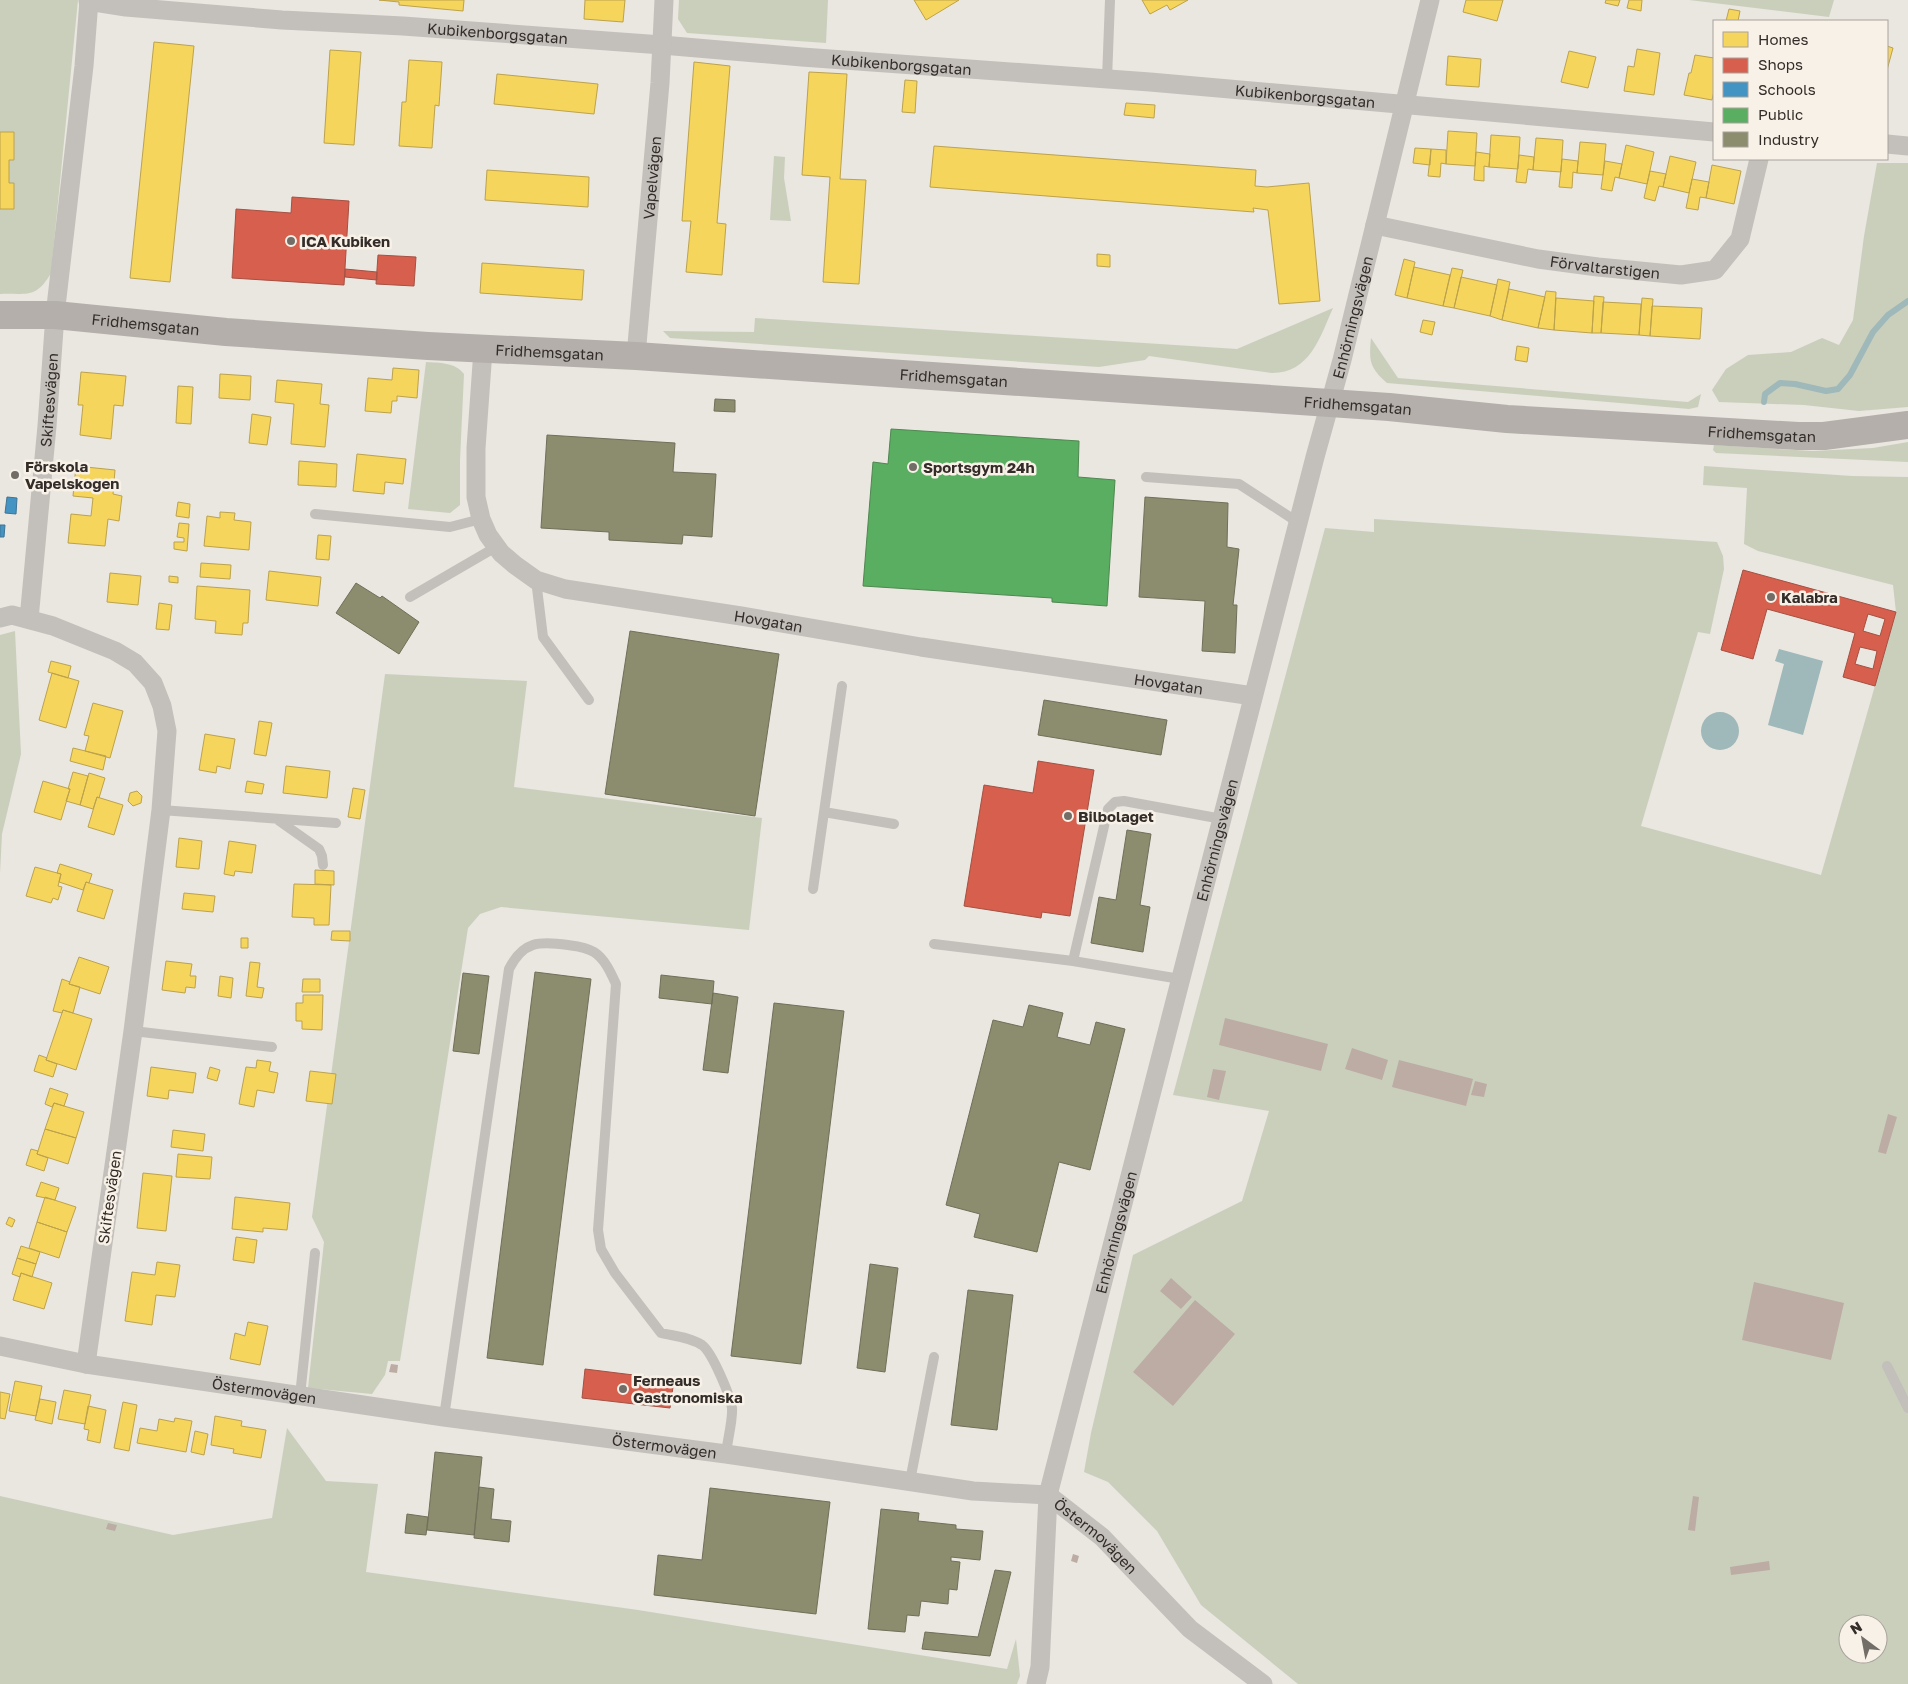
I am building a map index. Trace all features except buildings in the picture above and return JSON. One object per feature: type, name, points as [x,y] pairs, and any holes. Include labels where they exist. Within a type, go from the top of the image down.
[{"type":"street","name":"Vapelvägen","points":[[636,356],[660,83],[664,0]]},
{"type":"street","name":"Enhörningsvägen","points":[[1036,1684],[1040,1667],[1048,1495],[1330,403],[1430,0]]},
{"type":"street","name":"Kubikenborgsgatan","points":[[89,1],[282,20],[403,26],[1107,79],[1713,132]]},
{"type":"street","name":"Skiftesvägen","points":[[86,1364],[133,1031],[161,810],[167,731],[162,706],[153,683],[135,663],[115,651],[53,626],[29,619],[55,316],[84,66],[89,1]]},
{"type":"street","points":[[1888,144],[1908,146]]},
{"type":"street","name":"Förvaltarstigen","points":[[1375,225],[1538,258],[1598,267],[1681,275],[1715,270],[1740,239],[1758,160]]},
{"type":"street","name":"Fridhemsgatan","points":[[0,316],[55,316],[216,331],[482,350],[636,356],[1389,406],[1507,419],[1798,436],[1824,436],[1908,425]]},
{"type":"street","name":"Hovgatan","points":[[482,350],[476,448],[476,497],[481,519],[488,536],[496,547],[515,566],[536,580],[565,589],[741,616],[922,648],[1254,696]]},
{"type":"street","points":[[0,618],[12,615],[29,619]]},
{"type":"street","name":"Östermovägen","points":[[0,1346],[86,1364],[444,1417],[726,1454],[973,1491],[1048,1495],[1102,1537],[1190,1630],[1263,1684]]},
{"type":"lane","points":[[1107,79],[1110,0]]},
{"type":"lane","points":[[1146,477],[1239,484],[1299,524]]},
{"type":"lane","points":[[315,514],[450,527],[481,519]]},
{"type":"lane","points":[[410,597],[496,547]]},
{"type":"lane","points":[[536,580],[543,637],[589,700]]},
{"type":"lane","points":[[813,889],[842,686]]},
{"type":"lane","points":[[1073,961],[1108,809],[1115,802],[1124,801],[1222,819]]},
{"type":"lane","points":[[161,810],[336,823]]},
{"type":"lane","points":[[824,812],[894,824]]},
{"type":"lane","points":[[278,820],[319,849],[323,865]]},
{"type":"lane","points":[[444,1417],[509,968],[515,957],[524,948],[536,943],[547,942],[581,947],[594,952],[603,960],[616,984],[598,1230],[601,1248],[615,1273],[661,1333],[688,1338],[703,1346],[712,1360],[723,1382],[732,1409],[726,1454]]},
{"type":"lane","points":[[934,944],[1073,961],[1180,980]]},
{"type":"lane","points":[[133,1031],[272,1047]]},
{"type":"lane","points":[[300,1396],[315,1253]]},
{"type":"lane","points":[[910,1481],[934,1357]]},
{"type":"lane","points":[[1887,1366],[1908,1408]]},
{"type":"green space","points":[[0,0],[78,0],[51,273],[46,281],[35,291],[24,294],[0,294]]},
{"type":"green space","points":[[679,0],[828,0],[826,43],[687,33],[678,19]]},
{"type":"green space","points":[[1689,0],[1834,0],[1829,17]]},
{"type":"green space","points":[[774,156],[785,157],[784,178],[791,221],[770,220]]},
{"type":"green space","points":[[1877,163],[1908,163],[1908,407],[1859,411],[1804,405],[1719,402],[1712,390],[1726,369],[1748,355],[1791,352],[1822,338],[1839,345],[1853,320],[1864,236]]},
{"type":"green space","points":[[1333,308],[1318,341],[1305,360],[1296,367],[1272,373],[1149,356],[1145,360],[1099,367],[670,338],[663,331],[754,332],[755,318],[1237,349]]},
{"type":"green space","points":[[1371,338],[1398,378],[1688,402],[1701,394],[1698,407],[1689,409],[1387,383],[1374,368],[1370,358]]},
{"type":"green space","points":[[426,362],[451,365],[464,374],[460,505],[450,513],[408,509]]},
{"type":"green space","points":[[1908,442],[1908,462],[1716,453],[1713,450],[1714,445],[1813,451],[1873,448]]},
{"type":"green space","points":[[1704,466],[1852,476],[1908,477],[1908,1684],[1298,1684],[1201,1605],[1157,1531],[1108,1482],[1084,1472],[1091,1433],[1133,1255],[1242,1201],[1269,1111],[1173,1095],[1325,528],[1374,532],[1374,519],[1717,542],[1723,556],[1724,569],[1710,634],[1698,632],[1641,826],[1821,875],[1896,612],[1893,585],[1758,551],[1744,544],[1747,488],[1703,485]]},
{"type":"green space","points":[[15,631],[21,754],[2,834],[0,873],[0,635]]},
{"type":"green space","points":[[385,674],[527,681],[514,787],[762,818],[749,930],[501,907],[480,914],[468,928],[400,1361],[388,1361],[385,1375],[372,1394],[308,1388],[324,1242],[312,1217]]},
{"type":"green space","points":[[287,1428],[326,1481],[378,1484],[366,1572],[638,1610],[1007,1669],[1016,1639],[1020,1676],[1017,1684],[0,1684],[0,1496],[173,1535],[272,1518]]},
{"type":"water","points":[[1779,649],[1823,661],[1803,735],[1768,725],[1784,664],[1775,661]]},
{"type":"water","points":[[1720,712],[1733,718],[1739,731],[1733,744],[1720,750],[1707,744],[1701,731],[1707,718]]},
{"type":"waterway","points":[[1764,402],[1765,394],[1780,383],[1795,384],[1826,391],[1838,389],[1850,375],[1873,332],[1888,315],[1908,301]]},
{"type":"place","name":"ICA Kubiken","points":[[291,241]]},
{"type":"place","name":"Sportsgym 24h","points":[[913,467]]},
{"type":"place","name":"Förskola Vapelskogen","points":[[15,475]]},
{"type":"place","name":"Kalabra","points":[[1771,597]]},
{"type":"place","name":"Bilbolaget","points":[[1068,816]]},
{"type":"place","name":"Ferneaus Gastronomiska","points":[[623,1389]]}]
